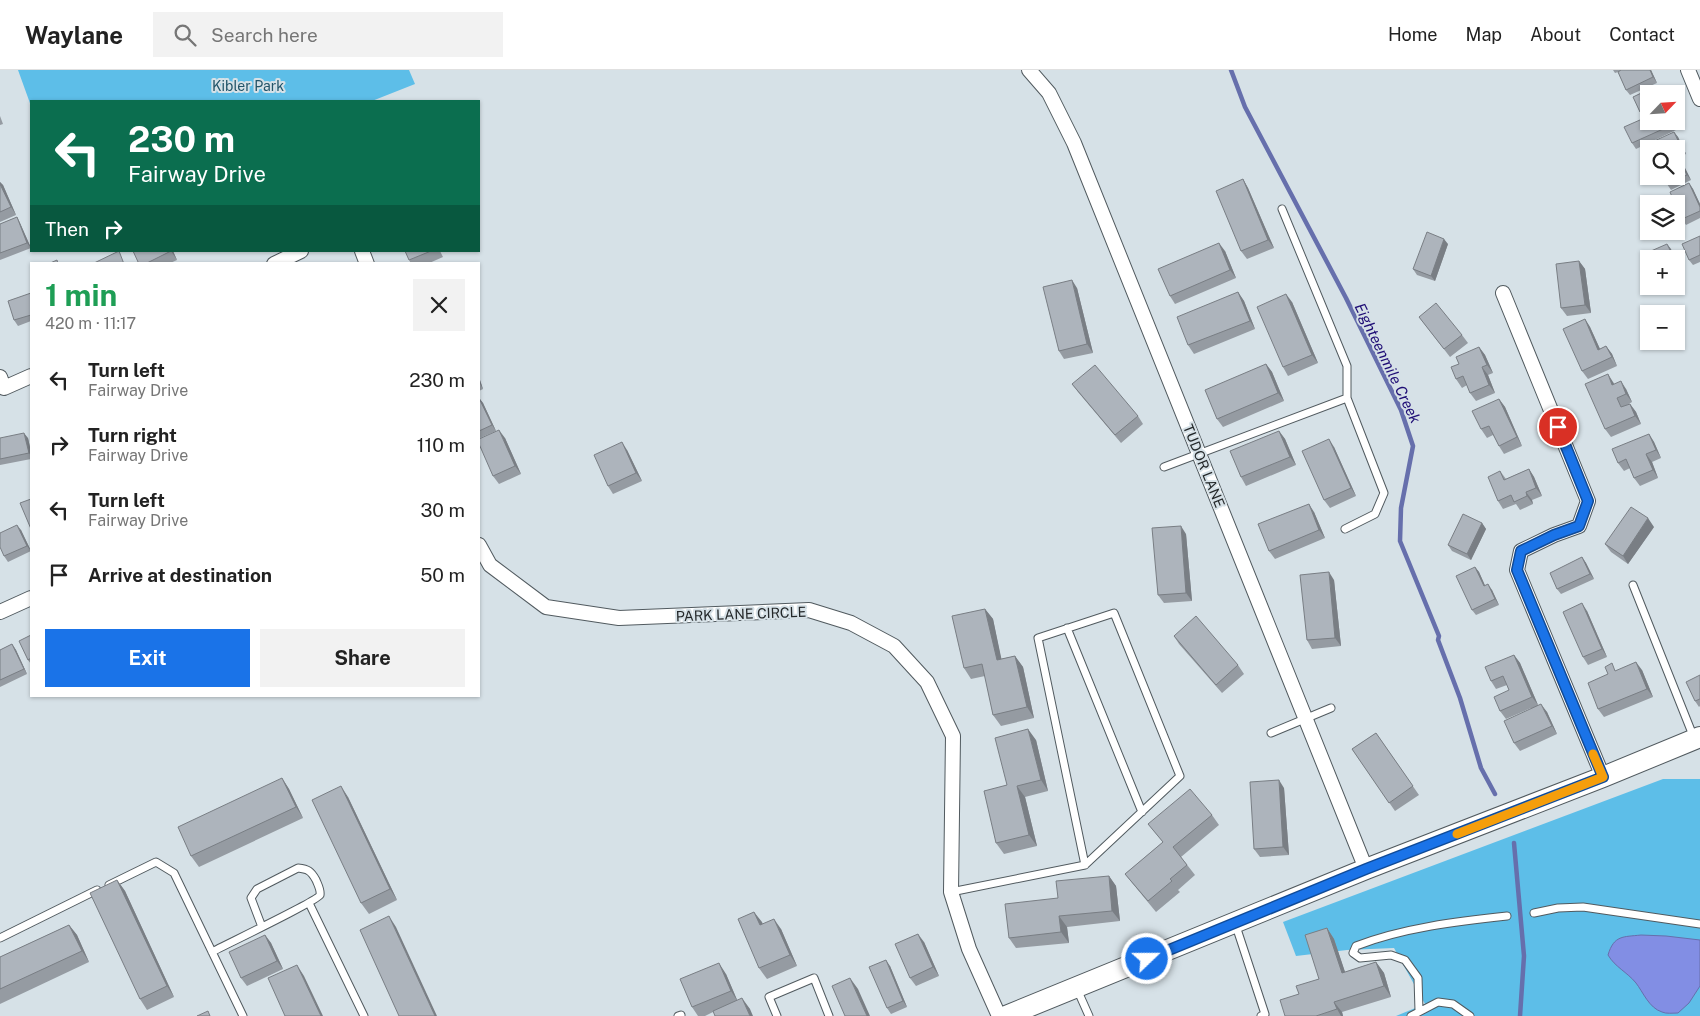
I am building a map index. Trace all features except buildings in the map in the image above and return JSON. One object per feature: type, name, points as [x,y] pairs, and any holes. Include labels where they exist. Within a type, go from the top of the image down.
[{"type":"street","name":"TUDOR LANE","points":[[1029,70],[1049,93],[1074,143],[1366,869]]},
{"type":"street","points":[[1688,70],[1700,99]]},
{"type":"street","points":[[278,262],[299,252]]},
{"type":"street","points":[[1503,293],[1588,501],[1579,526],[1554,535],[1521,551],[1517,570],[1603,777]]},
{"type":"street","points":[[0,378],[4,388],[30,376]]},
{"type":"street","name":"PARK LANE CIRCLE","points":[[480,547],[490,565],[546,607],[619,618],[809,610],[851,623],[894,646],[927,682],[953,736],[952,892],[969,949],[999,1016]]},
{"type":"street","points":[[0,612],[30,598]]},
{"type":"street","points":[[1006,1016],[1366,869],[1603,777],[1697,738]]},
{"type":"lane","points":[[1282,209],[1346,366],[1347,398],[1384,493],[1375,514],[1345,529]]},
{"type":"lane","points":[[1164,467],[1347,398]]},
{"type":"lane","points":[[1633,585],[1697,738]]},
{"type":"lane","points":[[952,892],[1086,864],[1180,776],[1114,613],[1038,638],[1086,864]]},
{"type":"lane","points":[[1067,628],[1142,812]]},
{"type":"lane","points":[[1271,733],[1331,708]]},
{"type":"lane","points":[[0,938],[156,862],[174,873],[243,1016]]},
{"type":"lane","points":[[212,952],[316,899],[320,895],[320,888],[312,872],[298,868],[254,892],[251,898],[262,926]]},
{"type":"lane","points":[[309,903],[364,1016]]},
{"type":"lane","points":[[1534,913],[1558,908],[1584,907],[1700,924]]},
{"type":"lane","points":[[1419,1011],[1418,978],[1405,960],[1391,954],[1360,958],[1353,953],[1356,946],[1376,938],[1464,920],[1507,916]]},
{"type":"lane","points":[[1235,923],[1264,1015]]},
{"type":"lane","points":[[777,1016],[770,997],[814,978],[829,1016]]},
{"type":"lane","points":[[1076,987],[1089,1016]]},
{"type":"lane","points":[[1411,1016],[1438,1002],[1453,1004],[1470,1016]]},
{"type":"green space","name":"Kibler Park","points":[[18,70],[409,70],[415,84],[375,100],[30,100],[30,103]]},
{"type":"green space","points":[[1663,779],[1700,779],[1700,1016],[1396,1016],[1425,1004],[1394,948],[1347,950],[1296,956],[1283,922]]},
{"type":"shaded area","points":[[1641,935],[1700,940],[1700,986],[1689,1003],[1678,1013],[1664,1013],[1653,1007],[1636,983],[1608,955],[1610,948],[1616,940]]},
{"type":"waterway","name":"Eighteenmile Creek","points":[[1231,70],[1245,107],[1346,298],[1401,410],[1413,446],[1401,508],[1400,541],[1439,636],[1438,640],[1460,698],[1481,768],[1495,794]]},
{"type":"waterway","name":"Eighteenmile Creek","points":[[1514,843],[1524,956],[1520,1016]]},
{"type":"slow traffic","points":[[1457,834],[1603,777],[1593,754]]},
{"type":"route","points":[[1147,959],[1366,869],[1603,777],[1517,570],[1521,551],[1554,535],[1579,526],[1588,501],[1558,427]]}]
